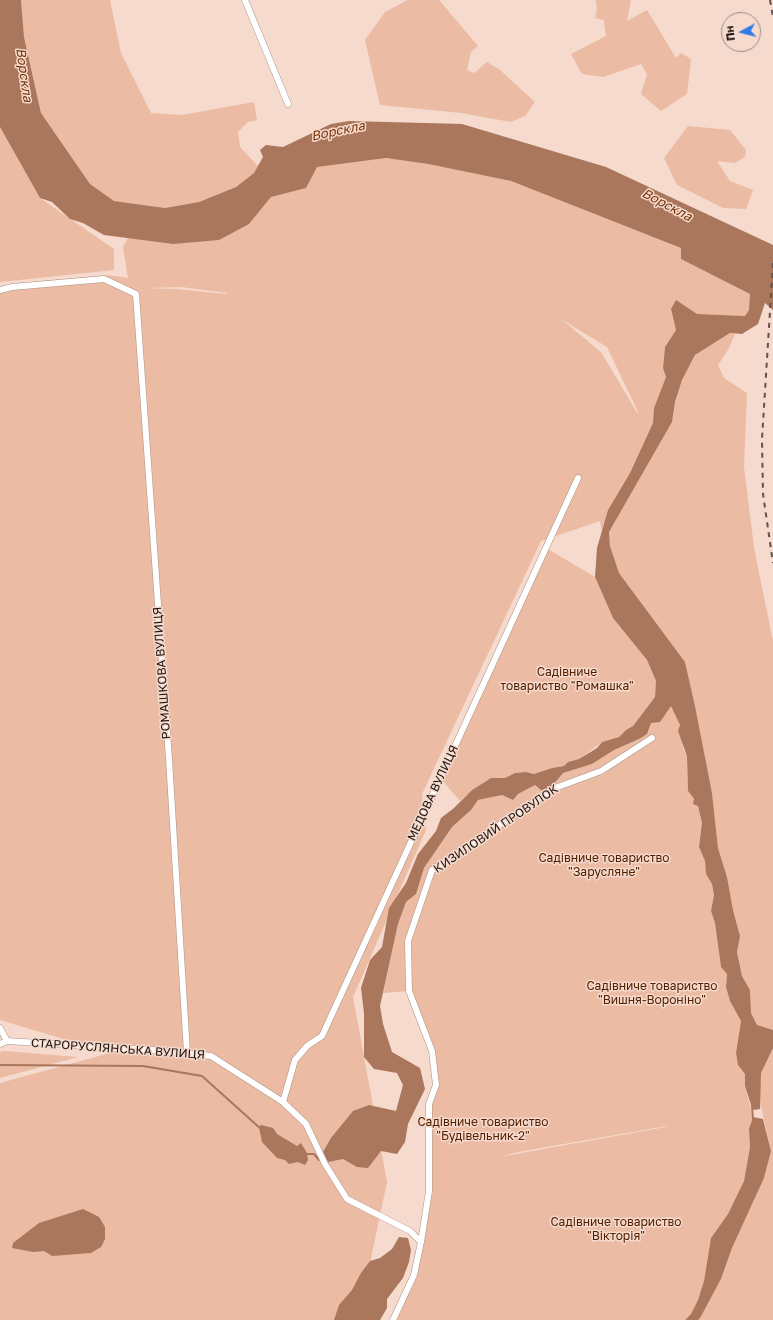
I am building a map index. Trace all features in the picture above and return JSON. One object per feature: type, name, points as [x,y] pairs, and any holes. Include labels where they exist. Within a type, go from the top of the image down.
[{"type":"street","points":[[245,0],[288,104]]},
{"type":"street","name":"РОМАШКОВА ВУЛИЦЯ","points":[[0,290],[12,287],[104,279],[136,294],[169,759],[187,1053]]},
{"type":"street","name":"МЕДОВА ВУЛИЦЯ","points":[[283,1102],[295,1060],[307,1046],[322,1036],[578,478]]},
{"type":"street","name":"КИЗИЛОВИЙ ПРОВУЛОК","points":[[393,1320],[414,1275],[422,1242],[429,1191],[430,1104],[436,1085],[432,1051],[409,991],[408,941],[432,870],[555,788],[601,771],[652,738]]},
{"type":"street","points":[[0,1028],[8,1042]]},
{"type":"street","name":"СТАРОРУСЛЯНСЬКА ВУЛИЦЯ","points":[[0,1044],[8,1042],[187,1053],[211,1056],[283,1102],[306,1124],[325,1164],[346,1199],[410,1231],[422,1242]]},
{"type":"green space","points":[[21,0],[110,0],[121,53],[151,113],[182,115],[254,102],[257,120],[248,122],[238,132],[240,147],[258,166],[254,173],[236,187],[199,202],[165,208],[114,201],[90,184],[41,113],[24,37]]},
{"type":"green space","points":[[408,0],[439,0],[478,46],[471,52],[467,70],[474,73],[487,62],[500,70],[535,102],[525,116],[511,122],[461,113],[380,105],[365,40],[385,12]]},
{"type":"green space","points":[[596,0],[631,0],[627,21],[647,10],[676,58],[681,53],[691,59],[687,94],[661,111],[641,94],[647,74],[641,64],[603,77],[582,74],[571,54],[606,36],[604,20],[595,18],[597,10]]},
{"type":"green space","points":[[688,126],[730,130],[746,150],[745,157],[735,163],[717,161],[730,181],[753,190],[746,209],[723,208],[677,185],[664,158]]},
{"type":"green space","points":[[0,127],[40,198],[114,249],[114,270],[0,282]]},
{"type":"green space","points":[[386,158],[428,164],[511,181],[681,248],[681,259],[751,294],[749,310],[745,316],[696,314],[676,301],[671,310],[676,330],[665,347],[663,368],[666,377],[654,408],[653,423],[630,473],[608,510],[602,532],[600,521],[541,541],[422,794],[426,830],[353,997],[387,1182],[358,1320],[0,1320],[0,1083],[110,1053],[0,1020],[0,286],[107,275],[128,278],[123,247],[128,238],[173,244],[249,224],[271,197],[306,188],[316,167]],"holes":[[[181,287],[227,293],[227,294],[176,289],[143,288]],[[561,319],[607,347],[639,414],[601,352]]]},
{"type":"green space","points":[[730,333],[735,334],[728,350],[718,365],[724,378],[747,393],[744,467],[754,548],[773,641],[773,1030],[757,1025],[751,1013],[750,990],[742,976],[737,952],[740,936],[733,910],[727,877],[718,848],[712,793],[685,662],[619,573],[610,546],[609,532],[672,422],[675,402],[682,380],[695,355]]},
{"type":"green space","name":"Садівниче товариство \"Ромашка\"","points":[[546,548],[595,577],[613,618],[647,660],[656,681],[655,697],[633,726],[619,737],[602,742],[579,759],[568,762],[564,766],[534,774],[526,772],[515,773],[505,778],[491,778],[472,790],[460,801],[440,778]]},
{"type":"green space","points":[[672,705],[680,725],[683,748],[687,756],[688,791],[698,806],[702,823],[699,847],[705,861],[706,874],[712,884],[714,895],[711,911],[715,923],[721,967],[727,974],[726,987],[730,1001],[741,1021],[736,1053],[738,1065],[745,1074],[745,1086],[753,1117],[749,1129],[750,1147],[744,1181],[728,1214],[711,1238],[704,1281],[698,1300],[691,1314],[685,1320],[393,1320],[414,1275],[429,1191],[429,1104],[436,1085],[432,1051],[409,991],[383,993],[398,924],[406,902],[416,894],[424,868],[452,827],[471,810],[478,800],[502,795],[513,800],[518,794],[535,785],[542,791],[553,785],[563,773],[592,764],[614,750],[639,739],[650,723]],"holes":[[[667,1126],[499,1157],[518,1152]]]},
{"type":"green space","points":[[773,1048],[773,1320],[698,1320],[721,1279],[732,1248],[764,1178],[771,1150],[759,1098],[761,1073]]},
{"type":"green space","points":[[4,1051],[78,1057],[0,1078],[0,1052]]},
{"type":"water","name":"Ворскла","points":[[0,0],[21,0],[24,37],[41,113],[90,184],[114,201],[165,208],[199,202],[236,187],[254,173],[263,157],[260,150],[266,145],[283,147],[331,124],[349,121],[462,124],[606,167],[773,245],[773,310],[765,303],[758,324],[742,334],[730,333],[695,355],[682,380],[675,402],[672,422],[609,532],[610,546],[619,573],[685,662],[712,793],[718,848],[727,877],[733,910],[740,936],[737,952],[742,976],[750,990],[751,1013],[757,1025],[773,1030],[773,1048],[761,1073],[760,1109],[754,1110],[752,1108],[745,1086],[745,1074],[738,1065],[736,1053],[741,1021],[730,1001],[726,987],[727,974],[721,967],[715,923],[711,911],[714,895],[712,884],[706,874],[705,861],[699,847],[702,823],[698,806],[693,804],[694,799],[688,791],[687,756],[678,731],[680,725],[671,706],[660,722],[651,723],[647,734],[639,739],[614,750],[592,764],[563,773],[553,785],[542,791],[535,785],[518,794],[513,800],[502,795],[478,800],[471,810],[452,827],[424,868],[416,894],[406,902],[398,924],[380,1006],[383,1024],[392,1052],[420,1068],[425,1089],[408,1124],[405,1142],[397,1154],[381,1151],[368,1168],[357,1167],[343,1159],[328,1162],[323,1152],[331,1138],[353,1111],[369,1105],[396,1111],[403,1085],[397,1073],[374,1069],[364,1057],[364,1013],[361,988],[370,960],[382,947],[389,908],[406,883],[418,854],[436,831],[441,818],[454,808],[472,790],[491,778],[505,778],[515,773],[526,772],[534,774],[564,766],[568,762],[579,759],[597,748],[602,742],[619,737],[633,726],[655,697],[656,681],[647,660],[613,618],[595,577],[597,548],[608,510],[630,473],[653,423],[654,408],[666,377],[663,368],[665,347],[676,330],[671,309],[676,300],[697,314],[745,316],[749,310],[750,294],[681,259],[681,248],[511,181],[428,164],[386,158],[317,167],[306,188],[271,197],[249,224],[219,240],[173,244],[104,235],[83,223],[70,219],[52,202],[40,198],[0,127]]},
{"type":"water","points":[[753,1117],[763,1119],[771,1151],[764,1178],[732,1248],[721,1279],[700,1318],[698,1320],[685,1320],[691,1314],[698,1300],[704,1281],[711,1238],[728,1214],[744,1181],[750,1147],[749,1129]]},
{"type":"water","points":[[261,1125],[273,1128],[277,1134],[297,1146],[301,1143],[307,1153],[308,1160],[305,1165],[298,1162],[289,1164],[285,1160],[277,1158],[262,1142],[259,1127]]},
{"type":"water","points":[[83,1209],[99,1217],[105,1227],[105,1239],[101,1247],[91,1253],[52,1256],[44,1251],[33,1252],[12,1248],[13,1243],[39,1223]]},
{"type":"water","points":[[399,1237],[408,1238],[411,1250],[409,1262],[403,1278],[387,1299],[387,1308],[380,1320],[334,1320],[339,1305],[352,1290],[361,1273],[370,1261],[380,1258],[392,1249]]},
{"type":"waterway","points":[[0,1065],[143,1066],[202,1076],[261,1129]]},
{"type":"waterway","points":[[752,1106],[753,1119]]},
{"type":"waterway","points":[[306,1154],[314,1154],[319,1160]]},
{"type":"railway","points":[[770,0],[773,17]]},
{"type":"railway","points":[[773,263],[762,439],[763,494],[773,563]]},
{"type":"park label","name":"Садівниче товариство \"Зарусляне\"","points":[[604,865]]},
{"type":"park label","name":"Садівниче товариство \"Вишня-Вороніно\"","points":[[652,993]]},
{"type":"park label","name":"Садівниче товариство \"Будівельник-2\"","points":[[483,1129]]},
{"type":"park label","name":"Садівниче товариство \"Вікторія\"","points":[[616,1229]]}]
